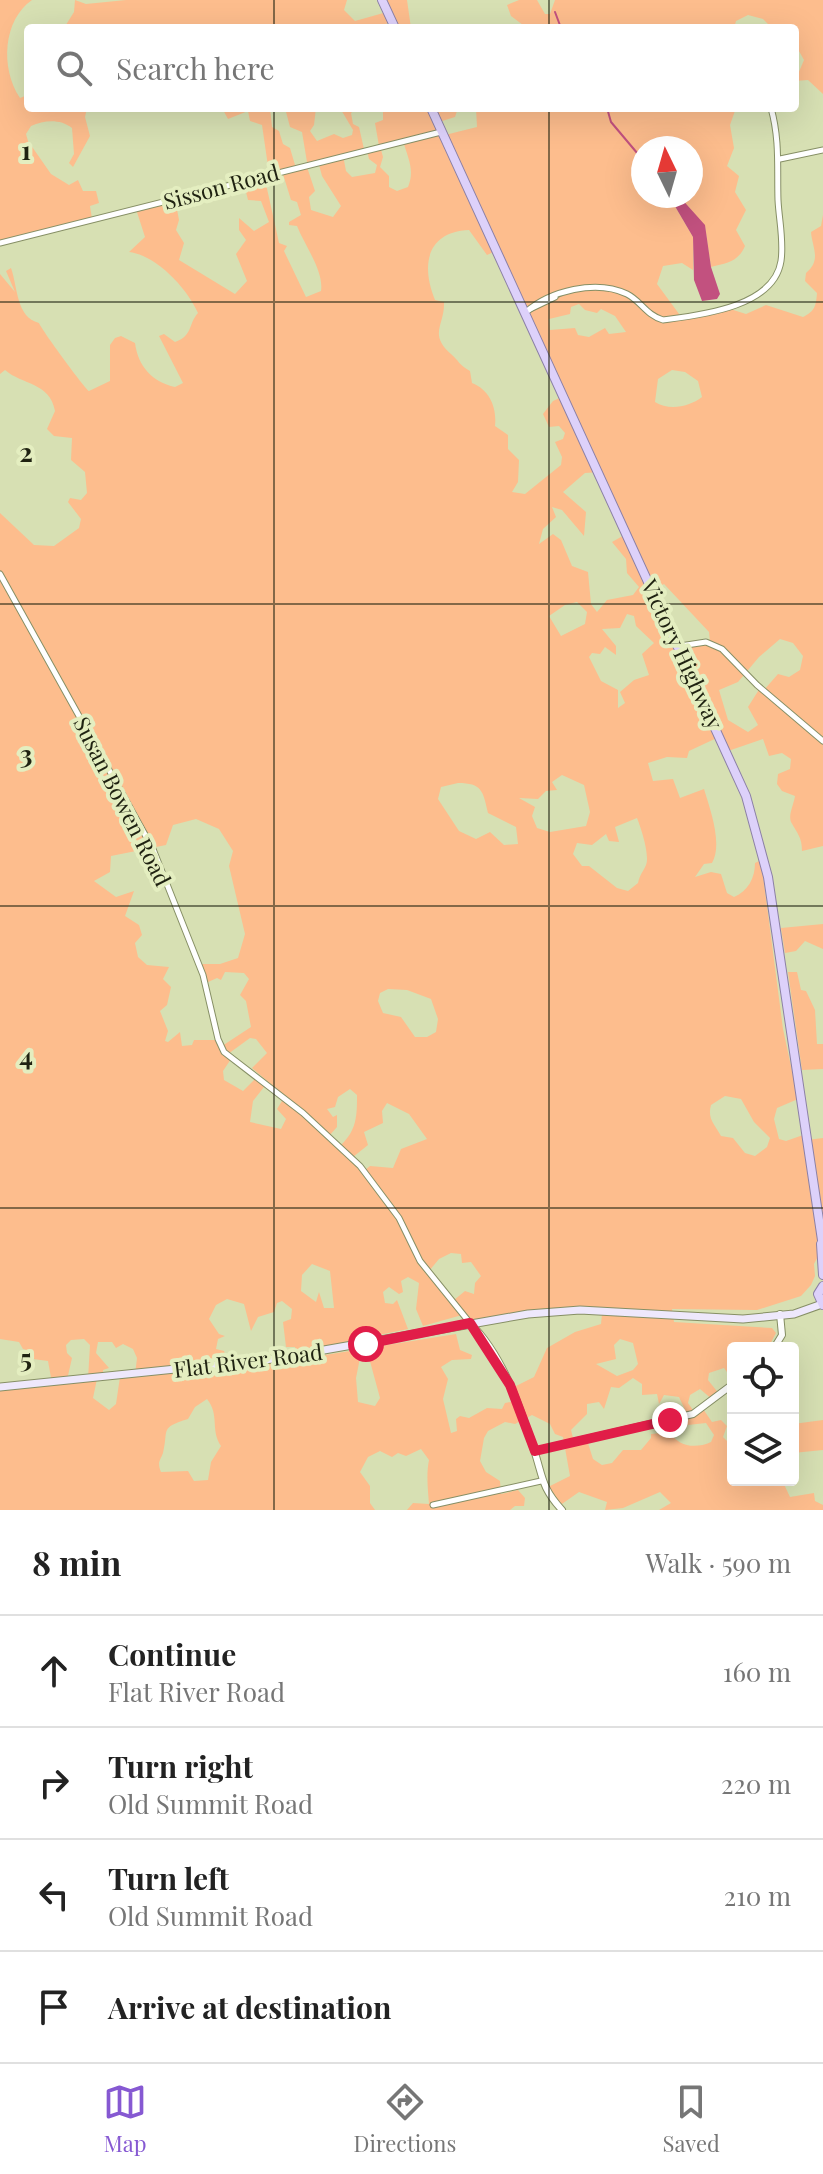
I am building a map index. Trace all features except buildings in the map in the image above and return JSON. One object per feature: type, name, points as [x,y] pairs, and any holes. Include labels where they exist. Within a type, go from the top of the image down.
[{"type":"main road","points":[[382,0],[393,24]]},
{"type":"main road","name":"Victory Highway","points":[[433,112],[528,310],[741,780],[764,855],[823,1247]]},
{"type":"main road","name":"Victory Highway","points":[[820,1235],[822,1304]]},
{"type":"main road","name":"Flat River Road","points":[[780,1314],[799,1307],[822,1284]]},
{"type":"main road","name":"Flat River Road","points":[[0,1387],[273,1359],[355,1347],[470,1323],[565,1310],[732,1319],[780,1314],[822,1304]]},
{"type":"street","points":[[528,310],[555,297],[585,288],[623,292],[652,317],[663,320],[757,298],[771,285],[781,263],[780,159],[772,112]]},
{"type":"street","name":"Sisson Road","points":[[0,243],[442,132]]},
{"type":"street","points":[[780,159],[823,150]]},
{"type":"street","name":"Susan Bowen Road","points":[[0,574],[153,849],[203,975],[224,1052],[303,1113],[360,1166],[399,1218],[420,1261],[470,1323]]},
{"type":"street","points":[[680,646],[701,642],[716,645],[753,682],[823,741]]},
{"type":"street","points":[[778,1342],[782,1335],[780,1314]]},
{"type":"street","points":[[470,1323],[510,1385],[535,1451],[541,1481],[562,1510]]},
{"type":"street","points":[[535,1451],[693,1414],[727,1388]]},
{"type":"street","points":[[433,1505],[541,1481]]},
{"type":"shaded area","points":[[0,0],[32,0],[15,20],[10,32],[7,59],[14,86],[20,98],[24,96],[24,112],[86,112],[90,136],[73,167],[69,163],[74,154],[72,128],[67,125],[52,121],[31,126],[26,134],[28,141],[51,174],[69,185],[78,180],[83,191],[96,191],[99,203],[90,206],[92,219],[0,242]]},
{"type":"shaded area","points":[[75,0],[86,4],[126,0],[347,0],[344,10],[355,21],[387,12],[382,0],[407,0],[410,24],[66,24],[74,12]]},
{"type":"shaded area","points":[[519,0],[537,0],[545,14],[550,14],[555,0],[823,0],[823,94],[808,80],[799,81],[804,60],[799,51],[799,24],[768,24],[763,19],[748,15],[735,24],[522,24],[511,16],[507,5]]},
{"type":"shaded area","points":[[224,112],[246,112],[228,119]]},
{"type":"shaded area","points":[[248,112],[270,112],[272,127],[279,131],[283,144],[290,148],[295,165],[306,164],[315,191],[309,197],[311,210],[333,217],[341,206],[322,176],[318,161],[307,162],[302,132],[290,127],[286,112],[316,112],[310,131],[317,141],[334,134],[343,138],[352,135],[353,130],[342,112],[352,112],[353,124],[359,127],[364,149],[343,155],[346,171],[352,177],[375,173],[377,165],[369,159],[367,150],[379,146],[375,123],[383,120],[383,112],[457,112],[455,117],[439,122],[445,135],[477,127],[476,112],[735,112],[730,125],[734,148],[727,166],[739,176],[735,192],[746,210],[736,230],[745,246],[731,261],[711,267],[705,226],[689,208],[703,208],[703,136],[631,136],[631,208],[676,208],[693,237],[693,270],[682,263],[663,266],[657,284],[682,318],[727,308],[746,314],[766,305],[803,317],[810,313],[817,293],[805,281],[815,258],[811,232],[821,226],[823,215],[823,846],[802,851],[790,819],[795,796],[782,791],[777,784],[778,774],[790,769],[791,759],[782,753],[769,756],[763,739],[728,751],[721,736],[689,751],[687,758],[667,757],[648,763],[653,781],[673,779],[680,798],[704,789],[716,846],[712,863],[704,864],[695,877],[711,872],[721,874],[727,893],[734,897],[747,888],[754,874],[755,863],[761,860],[783,1029],[798,1099],[777,1108],[774,1119],[779,1139],[786,1141],[806,1134],[807,1140],[823,1138],[823,1247],[814,1264],[815,1276],[811,1285],[801,1296],[757,1310],[672,1309],[674,1322],[772,1328],[776,1333],[771,1342],[727,1342],[727,1372],[724,1368],[709,1373],[708,1380],[720,1395],[713,1400],[700,1389],[690,1395],[688,1403],[695,1413],[703,1409],[712,1422],[721,1420],[727,1426],[723,1437],[727,1441],[727,1486],[785,1486],[790,1497],[814,1493],[815,1501],[823,1505],[823,1510],[659,1510],[671,1503],[660,1492],[623,1508],[605,1510],[607,1502],[579,1492],[559,1506],[546,1488],[570,1476],[563,1437],[555,1434],[550,1424],[532,1415],[515,1424],[505,1422],[488,1431],[484,1438],[480,1461],[486,1472],[500,1481],[501,1494],[518,1490],[525,1498],[524,1506],[515,1506],[510,1510],[407,1510],[413,1503],[429,1504],[429,1460],[421,1449],[406,1456],[398,1453],[392,1457],[380,1451],[368,1457],[360,1472],[370,1486],[370,1503],[375,1510],[0,1510],[0,1388],[52,1383],[48,1361],[33,1359],[31,1351],[23,1349],[19,1342],[0,1339],[0,513],[34,545],[54,546],[79,528],[81,519],[68,502],[70,498],[81,500],[87,493],[85,472],[71,460],[72,438],[54,436],[47,429],[55,411],[47,394],[5,370],[0,374],[0,274],[15,292],[6,271],[11,268],[19,301],[26,315],[39,323],[89,391],[110,381],[110,345],[121,336],[135,343],[139,359],[153,377],[175,387],[183,383],[159,336],[164,334],[175,342],[181,339],[188,333],[198,313],[170,274],[150,259],[129,252],[145,237],[136,209],[175,199],[179,220],[176,230],[184,243],[179,260],[235,294],[247,281],[236,254],[246,240],[239,230],[239,218],[254,231],[269,222],[261,201],[248,200],[243,180],[264,175],[279,243],[287,246],[284,251],[306,297],[321,291],[320,275],[313,258],[297,226],[289,225],[301,215],[297,202],[291,200],[282,171],[269,173],[262,125],[250,121]],"holes":[[[403,141],[411,169],[408,187],[397,191],[389,187],[389,176],[380,167],[383,157],[380,146]],[[469,230],[487,255],[498,250],[564,396],[553,401],[543,414],[549,427],[559,426],[565,433],[563,439],[555,442],[562,457],[561,465],[525,494],[512,492],[518,482],[519,460],[508,449],[508,435],[495,426],[491,400],[472,383],[470,371],[440,341],[444,302],[435,300],[428,263],[436,244],[444,237]],[[579,304],[585,310],[597,313],[601,309],[615,316],[626,332],[609,334],[605,328],[589,337],[578,335],[575,328],[550,330],[549,319],[570,314],[571,307]],[[672,370],[685,372],[698,381],[702,397],[691,403],[673,407],[655,402],[658,379]],[[600,472],[628,533],[612,542],[626,559],[627,573],[639,587],[633,595],[607,600],[597,612],[591,604],[588,572],[572,566],[561,540],[553,534],[539,544],[543,529],[556,517],[552,507],[562,510],[584,536],[586,512],[563,492],[585,473]],[[664,584],[709,632],[710,642],[680,644],[655,589]],[[577,602],[587,612],[585,624],[561,636],[549,616],[565,605]],[[627,614],[634,616],[636,626],[654,643],[642,654],[649,675],[634,680],[620,692],[625,703],[618,708],[618,690],[601,681],[589,657],[592,653],[600,654],[605,647],[616,655],[616,646],[602,629],[620,628]],[[780,639],[793,643],[803,656],[800,670],[789,677],[778,674],[764,690],[760,688],[748,707],[758,725],[748,732],[728,720],[719,690],[738,682],[759,657]],[[562,775],[584,785],[590,812],[586,826],[550,832],[537,828],[532,816],[535,807],[519,798],[538,799],[546,791],[557,790],[552,782]],[[458,783],[477,787],[483,794],[488,813],[516,827],[518,844],[504,845],[490,832],[476,839],[459,831],[438,799],[441,787]],[[637,818],[647,861],[638,883],[628,891],[617,888],[589,866],[582,866],[573,854],[577,843],[592,845],[606,834],[609,841],[619,842],[615,827]],[[196,819],[219,829],[233,851],[229,866],[245,934],[238,958],[220,964],[199,964],[206,983],[217,978],[221,980],[225,972],[244,973],[249,979],[240,995],[246,1001],[251,1027],[222,1046],[218,1040],[194,1040],[192,1045],[182,1046],[180,1032],[168,1042],[165,1041],[168,1031],[160,1011],[167,1005],[171,987],[163,979],[169,967],[147,965],[138,957],[135,943],[142,935],[139,925],[125,916],[134,891],[116,897],[94,881],[110,872],[111,856],[166,845],[173,825]],[[388,989],[407,990],[431,999],[438,1019],[436,1032],[427,1037],[415,1037],[401,1017],[383,1013],[378,1001],[380,993]],[[250,1038],[256,1039],[267,1053],[252,1068],[285,1096],[277,1109],[286,1119],[281,1129],[250,1122],[253,1101],[264,1087],[255,1079],[243,1091],[224,1080],[223,1071],[231,1059],[228,1054]],[[350,1089],[357,1095],[353,1128],[341,1145],[329,1136],[337,1127],[337,1115],[333,1117],[327,1109],[335,1107],[338,1097]],[[725,1096],[741,1099],[754,1122],[770,1138],[767,1147],[755,1156],[745,1153],[733,1138],[721,1136],[711,1118],[711,1105]],[[387,1103],[409,1114],[427,1139],[401,1149],[393,1168],[370,1166],[365,1170],[353,1157],[368,1145],[364,1132],[383,1123],[382,1111]],[[451,1253],[461,1254],[462,1263],[471,1262],[481,1276],[475,1283],[474,1294],[465,1291],[454,1300],[429,1271],[439,1259]],[[312,1264],[330,1271],[334,1308],[324,1308],[319,1292],[316,1302],[301,1291],[302,1275]],[[408,1277],[419,1283],[416,1309],[423,1326],[462,1315],[472,1325],[562,1312],[602,1314],[601,1324],[575,1332],[547,1348],[534,1377],[512,1388],[516,1401],[505,1403],[502,1409],[487,1408],[469,1418],[460,1416],[456,1419],[457,1431],[451,1433],[443,1399],[448,1379],[441,1367],[452,1360],[471,1359],[472,1355],[460,1350],[456,1334],[300,1359],[228,1364],[224,1351],[216,1349],[218,1339],[225,1336],[219,1334],[209,1319],[216,1305],[227,1299],[244,1304],[251,1331],[258,1317],[274,1312],[277,1303],[282,1301],[292,1309],[291,1319],[283,1322],[286,1347],[295,1347],[296,1352],[408,1329],[397,1300],[393,1304],[385,1303],[383,1292],[389,1287],[399,1294],[403,1292],[401,1281]],[[84,1339],[90,1345],[88,1379],[67,1380],[72,1358],[67,1353],[66,1345],[71,1340]],[[620,1339],[633,1343],[638,1364],[633,1370],[617,1376],[596,1364],[616,1359],[614,1345]],[[98,1342],[112,1342],[116,1348],[123,1344],[133,1349],[137,1358],[135,1375],[120,1377],[116,1404],[109,1410],[93,1398],[97,1379],[103,1378],[103,1370],[109,1368],[96,1353]],[[361,1353],[368,1354],[380,1398],[375,1406],[358,1402],[356,1378]],[[633,1378],[642,1384],[642,1395],[657,1394],[659,1404],[664,1395],[679,1397],[688,1416],[679,1419],[679,1426],[706,1423],[714,1435],[711,1442],[694,1446],[683,1444],[670,1432],[651,1434],[641,1450],[623,1450],[612,1463],[602,1465],[593,1459],[587,1440],[574,1442],[571,1430],[587,1414],[587,1404],[599,1402],[604,1409],[611,1387],[619,1388]],[[207,1399],[211,1405],[221,1446],[211,1462],[208,1480],[194,1481],[188,1471],[161,1472],[159,1464],[167,1430],[188,1419],[195,1407]]]},
{"type":"shaded area","points":[[676,208],[690,208],[705,225],[711,267],[720,294],[717,299],[702,301],[694,280],[693,237]]},
{"type":"shaded area","points":[[823,924],[823,949],[805,941],[796,951],[785,953],[781,928]]},
{"type":"shaded area","points":[[788,972],[797,972],[801,990],[806,991],[815,1010],[817,1044],[823,1044],[823,1069],[802,1070]]},
{"type":"shaded area","points":[[823,1420],[823,1450],[799,1452],[799,1423]]},
{"type":"waterway","points":[[555,12],[560,24]]},
{"type":"waterway","points":[[608,112],[611,122],[631,146]]},
{"type":"route","points":[[366,1344],[470,1323],[510,1385],[535,1451],[670,1420]]}]
